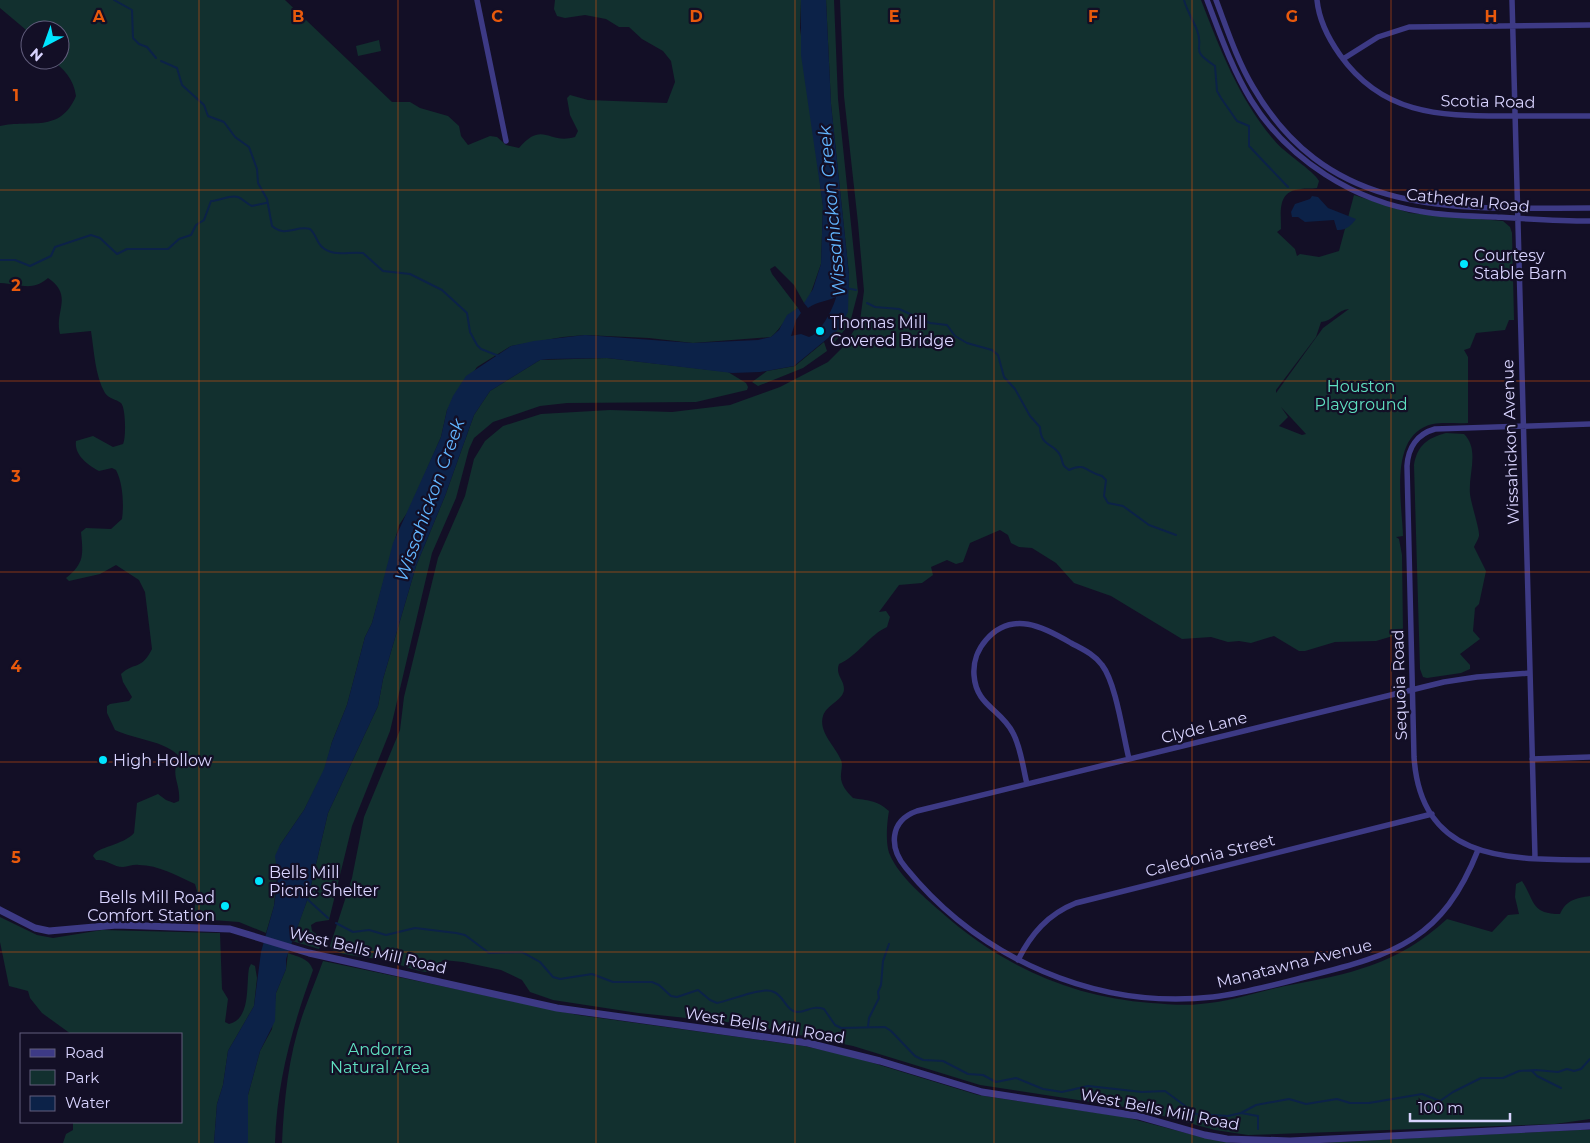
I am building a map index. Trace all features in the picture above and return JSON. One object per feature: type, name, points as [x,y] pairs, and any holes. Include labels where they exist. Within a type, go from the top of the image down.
[{"type":"street","points":[[477,0],[506,141]]},
{"type":"street","name":"Cathedral Road","points":[[1207,0],[1233,66],[1252,102],[1280,136],[1314,167],[1351,189],[1393,206],[1431,213],[1518,220],[1590,221]]},
{"type":"street","name":"Cathedral Road","points":[[1216,0],[1242,66],[1262,101],[1291,137],[1326,165],[1369,189],[1404,200],[1435,205],[1500,210],[1590,208]]},
{"type":"street","name":"Scotia Road","points":[[1317,0],[1324,28],[1344,60],[1358,76],[1376,90],[1419,110],[1452,116],[1590,116]]},
{"type":"street","name":"Wissahickon Avenue","points":[[1512,0],[1534,858]]},
{"type":"street","points":[[1344,60],[1378,36],[1409,27],[1590,25]]},
{"type":"street","points":[[1523,425],[1590,424]]},
{"type":"street","name":"Sequoia Road","points":[[1523,425],[1442,428],[1429,431],[1419,438],[1409,452],[1406,466],[1412,690],[1416,774],[1420,791],[1432,814],[1451,834],[1478,850],[1499,856],[1534,858]]},
{"type":"street","points":[[1027,784],[1014,734],[1006,722],[983,700],[976,688],[974,665],[984,642],[1004,626],[1016,623],[1030,623],[1047,628],[1093,656],[1108,675],[1129,759]]},
{"type":"street","name":"Clyde Lane","points":[[895,832],[903,819],[917,811],[1412,690],[1461,679],[1530,673]]},
{"type":"street","points":[[1532,759],[1590,757]]},
{"type":"street","name":"Caledonia Street","points":[[1018,960],[1028,942],[1041,925],[1057,912],[1076,903],[1432,814]]},
{"type":"street","name":"Manatawna Avenue","points":[[895,832],[894,845],[896,854],[923,888],[971,931],[1018,960],[1068,981],[1134,996],[1199,998],[1262,988],[1364,962],[1392,952],[1411,941],[1430,926],[1451,903],[1468,875],[1478,850]]},
{"type":"street","points":[[1534,858],[1590,860]]},
{"type":"street","name":"West Bells Mill Road","points":[[0,910],[35,928],[49,932],[126,925],[225,929],[253,935],[300,951],[570,1010],[808,1043],[871,1058],[982,1092],[1132,1115],[1228,1139],[1290,1141],[1590,1126]]},
{"type":"green space","points":[[0,0],[285,0],[392,102],[410,102],[420,108],[448,116],[459,126],[461,136],[468,145],[490,136],[497,137],[506,145],[519,148],[527,140],[540,134],[566,139],[575,137],[578,131],[570,115],[567,98],[570,95],[588,100],[667,103],[675,82],[671,61],[663,51],[642,39],[629,27],[619,27],[606,19],[585,15],[565,18],[557,16],[554,9],[555,0],[801,0],[800,28],[823,206],[821,264],[808,301],[804,303],[794,285],[775,266],[770,269],[772,274],[798,308],[771,337],[693,343],[649,338],[585,335],[563,337],[511,346],[477,367],[447,410],[441,437],[409,510],[399,525],[372,623],[365,637],[347,705],[332,742],[325,769],[304,810],[280,845],[274,906],[266,933],[239,922],[199,919],[194,911],[197,891],[195,884],[175,874],[146,865],[119,867],[96,860],[93,856],[99,850],[124,840],[134,833],[137,803],[158,794],[174,803],[179,801],[175,769],[180,757],[166,747],[115,730],[107,713],[107,706],[110,704],[129,701],[132,697],[123,682],[121,674],[145,660],[152,649],[145,592],[139,580],[116,565],[100,574],[69,581],[66,578],[80,563],[82,552],[81,532],[86,528],[111,529],[122,519],[123,513],[122,488],[116,470],[112,468],[99,471],[90,466],[79,455],[76,441],[93,436],[113,447],[123,444],[125,417],[121,403],[105,393],[99,379],[91,331],[60,334],[59,318],[62,298],[56,285],[48,278],[31,286],[0,283],[0,126],[43,123],[53,120],[62,116],[76,96],[68,75],[63,70],[70,70],[70,20],[20,20],[20,25],[0,8]]},
{"type":"green space","points":[[826,0],[834,0],[838,99],[858,292],[850,323],[834,343],[830,337],[840,324],[846,309],[849,275],[831,104]]},
{"type":"green space","name":"Houston Playground","points":[[840,0],[1201,0],[1223,55],[1250,108],[1279,145],[1319,181],[1317,188],[1293,191],[1284,198],[1282,203],[1281,229],[1277,232],[1295,249],[1297,256],[1300,254],[1319,257],[1339,251],[1354,195],[1410,213],[1503,221],[1510,227],[1512,233],[1514,320],[1509,320],[1505,330],[1476,333],[1470,348],[1464,350],[1468,357],[1468,423],[1433,424],[1419,430],[1409,441],[1403,455],[1400,488],[1403,536],[1396,537],[1399,539],[1402,555],[1403,633],[1376,641],[1335,642],[1305,651],[1299,651],[1274,636],[1251,643],[1228,642],[1211,637],[1182,639],[1111,596],[1074,583],[1056,563],[1032,548],[1019,547],[1011,543],[1008,535],[1000,530],[970,543],[963,562],[956,564],[947,560],[931,567],[933,575],[922,583],[899,585],[879,612],[886,611],[890,617],[887,627],[852,656],[839,664],[838,671],[844,686],[843,693],[825,712],[822,722],[825,734],[841,760],[841,778],[846,790],[853,798],[875,802],[889,811],[888,850],[894,863],[912,885],[963,930],[987,947],[1038,975],[1093,994],[1121,1000],[1182,1005],[1222,1001],[1352,972],[1372,965],[1410,947],[1447,919],[1492,932],[1508,915],[1519,914],[1515,897],[1516,884],[1522,881],[1535,905],[1544,912],[1560,914],[1562,909],[1572,900],[1590,896],[1590,1119],[1555,1124],[1248,1135],[1215,1130],[1137,1109],[980,1085],[853,1046],[745,1024],[638,1013],[553,1000],[530,992],[522,980],[501,970],[463,962],[443,960],[439,964],[439,972],[424,972],[386,961],[349,955],[332,950],[330,946],[352,878],[364,817],[400,730],[404,697],[438,558],[465,496],[474,459],[485,441],[503,426],[541,414],[610,410],[672,412],[730,405],[780,387],[828,362],[844,346],[860,321],[864,291],[844,96]],"holes":[[[1349,309],[1323,328],[1276,393],[1276,390],[1316,337],[1321,322],[1329,320],[1341,311]],[[1281,407],[1306,434],[1302,435],[1279,426],[1288,417]]]},
{"type":"green space","points":[[379,40],[381,51],[358,56],[356,46]]},
{"type":"green space","points":[[824,342],[827,351],[803,368],[758,386],[752,382],[767,371],[795,366]]},
{"type":"green space","points":[[607,358],[728,372],[746,383],[748,387],[747,390],[696,402],[567,403],[540,406],[493,422],[474,438],[469,449],[456,498],[432,553],[390,731],[352,826],[329,920],[316,922],[311,925],[312,931],[323,939],[319,949],[292,941],[308,898],[328,813],[378,706],[383,679],[416,566],[445,496],[474,415],[490,391],[540,360]]},
{"type":"green space","points":[[1446,433],[1464,434],[1469,440],[1472,455],[1470,494],[1479,533],[1474,547],[1486,571],[1479,604],[1475,608],[1473,631],[1480,639],[1460,654],[1470,665],[1470,669],[1461,673],[1427,678],[1423,677],[1420,669],[1414,465],[1420,448],[1428,440]]},
{"type":"green space","points":[[0,917],[37,935],[53,938],[102,930],[220,933],[222,989],[228,999],[225,1022],[229,1024],[241,1016],[246,1001],[251,964],[255,966],[257,978],[254,1006],[228,1051],[223,1085],[217,1104],[214,1143],[63,1143],[66,1134],[73,1130],[73,1123],[182,1123],[182,1033],[70,1033],[42,1013],[30,998],[28,991],[9,986],[0,942]]},
{"type":"green space","points":[[288,953],[306,960],[313,970],[298,1013],[282,1076],[275,1143],[248,1143],[248,1095],[260,1051],[272,1029],[276,993],[286,969]]},
{"type":"green space","name":"Andorra Natural Area","points":[[323,961],[578,1015],[804,1046],[850,1056],[978,1095],[1125,1117],[1209,1139],[1233,1143],[282,1143],[284,1110],[291,1059],[304,1011]]},
{"type":"green space","points":[[1590,1130],[1590,1143],[1318,1143]]},
{"type":"water","name":"Wissahickon Creek","points":[[801,0],[826,0],[831,104],[849,275],[848,312],[839,329],[794,366],[760,372],[732,373],[607,358],[549,359],[540,360],[490,391],[474,415],[445,496],[416,566],[383,679],[378,706],[328,813],[308,898],[286,959],[286,969],[276,993],[275,1021],[260,1051],[248,1095],[248,1143],[214,1143],[217,1104],[223,1085],[228,1051],[254,1006],[261,952],[274,906],[278,878],[275,856],[280,845],[304,810],[324,769],[332,742],[347,705],[365,637],[372,623],[393,543],[441,437],[447,410],[453,396],[466,376],[511,346],[534,341],[585,335],[693,343],[758,340],[771,337],[779,330],[787,315],[798,308],[801,313],[796,320],[791,336],[801,334],[809,337],[817,331],[829,314],[836,297],[808,308],[804,303],[813,289],[821,264],[823,206],[801,55]]},
{"type":"water","points":[[1312,196],[1318,197],[1328,208],[1356,219],[1343,230],[1337,230],[1334,220],[1305,222],[1298,217],[1292,217],[1291,212],[1295,204],[1310,199]]},
{"type":"waterway","points":[[114,0],[132,10],[133,38],[139,44],[147,47],[156,58]]},
{"type":"waterway","points":[[1184,0],[1197,30],[1200,52],[1202,56],[1215,66],[1217,91],[1237,121],[1249,126],[1249,146],[1288,187]]},
{"type":"waterway","points":[[161,61],[177,68],[182,85],[204,105],[208,116],[224,122],[235,137],[249,147],[257,169],[258,183],[267,199],[272,226],[282,231],[310,229],[319,244],[326,250],[336,253],[363,253],[383,271],[410,274],[442,290],[467,313],[470,332],[477,345],[481,349],[499,356]]},
{"type":"waterway","points":[[0,260],[15,260],[30,266],[51,256],[55,247],[91,235],[100,238],[117,254],[127,249],[168,249],[179,239],[191,235],[196,225],[204,220],[211,201],[235,196],[252,206],[266,203]]},
{"type":"waterway","name":"Wissahickon Creek","points":[[846,288],[856,290]]},
{"type":"waterway","points":[[867,303],[875,307],[899,309],[930,323],[947,325],[955,336],[967,343],[992,350],[998,355],[1004,377],[1015,389],[1030,416],[1040,427],[1045,442],[1060,455],[1064,466],[1069,470],[1082,467],[1102,476],[1106,480],[1104,496],[1108,503],[1123,506],[1149,525],[1176,535]]},
{"type":"waterway","points":[[306,898],[328,918]]},
{"type":"waterway","points":[[336,923],[353,932],[369,930],[386,935],[415,928],[465,935],[489,953],[522,952],[540,962],[553,977],[560,979],[592,974],[613,982],[652,982],[659,985],[671,996],[677,997],[698,990],[717,1003],[755,992],[774,992],[793,1011],[801,1012],[813,1008],[824,1009],[835,1025],[841,1028],[885,1027],[915,1056],[923,1060],[943,1061],[968,1074],[983,1075],[996,1082],[1016,1078],[1043,1089],[1062,1092],[1088,1086],[1142,1092],[1165,1091],[1196,1114],[1228,1116],[1241,1113],[1256,1105],[1289,1099],[1306,1104],[1337,1099],[1350,1103],[1369,1103],[1422,1094],[1440,1101],[1481,1078],[1503,1078],[1519,1071],[1558,1072],[1567,1069],[1574,1071],[1581,1069],[1590,1059]]},
{"type":"waterway","points":[[868,1027],[869,1018],[879,998],[878,992],[881,985],[883,961],[889,944]]},
{"type":"waterway","points":[[1532,1071],[1537,1076],[1561,1088]]},
{"type":"waterway","points":[[1241,1113],[1258,1116],[1258,1129]]},
{"type":"place","name":"Courtesy Stable Barn","points":[[1464,264]]},
{"type":"place","name":"Thomas Mill Covered Bridge","points":[[820,331]]},
{"type":"place","name":"High Hollow","points":[[103,760]]},
{"type":"place","name":"Bells Mill Picnic Shelter","points":[[259,881]]},
{"type":"place","name":"Bells Mill Road Comfort Station","points":[[225,906]]}]
